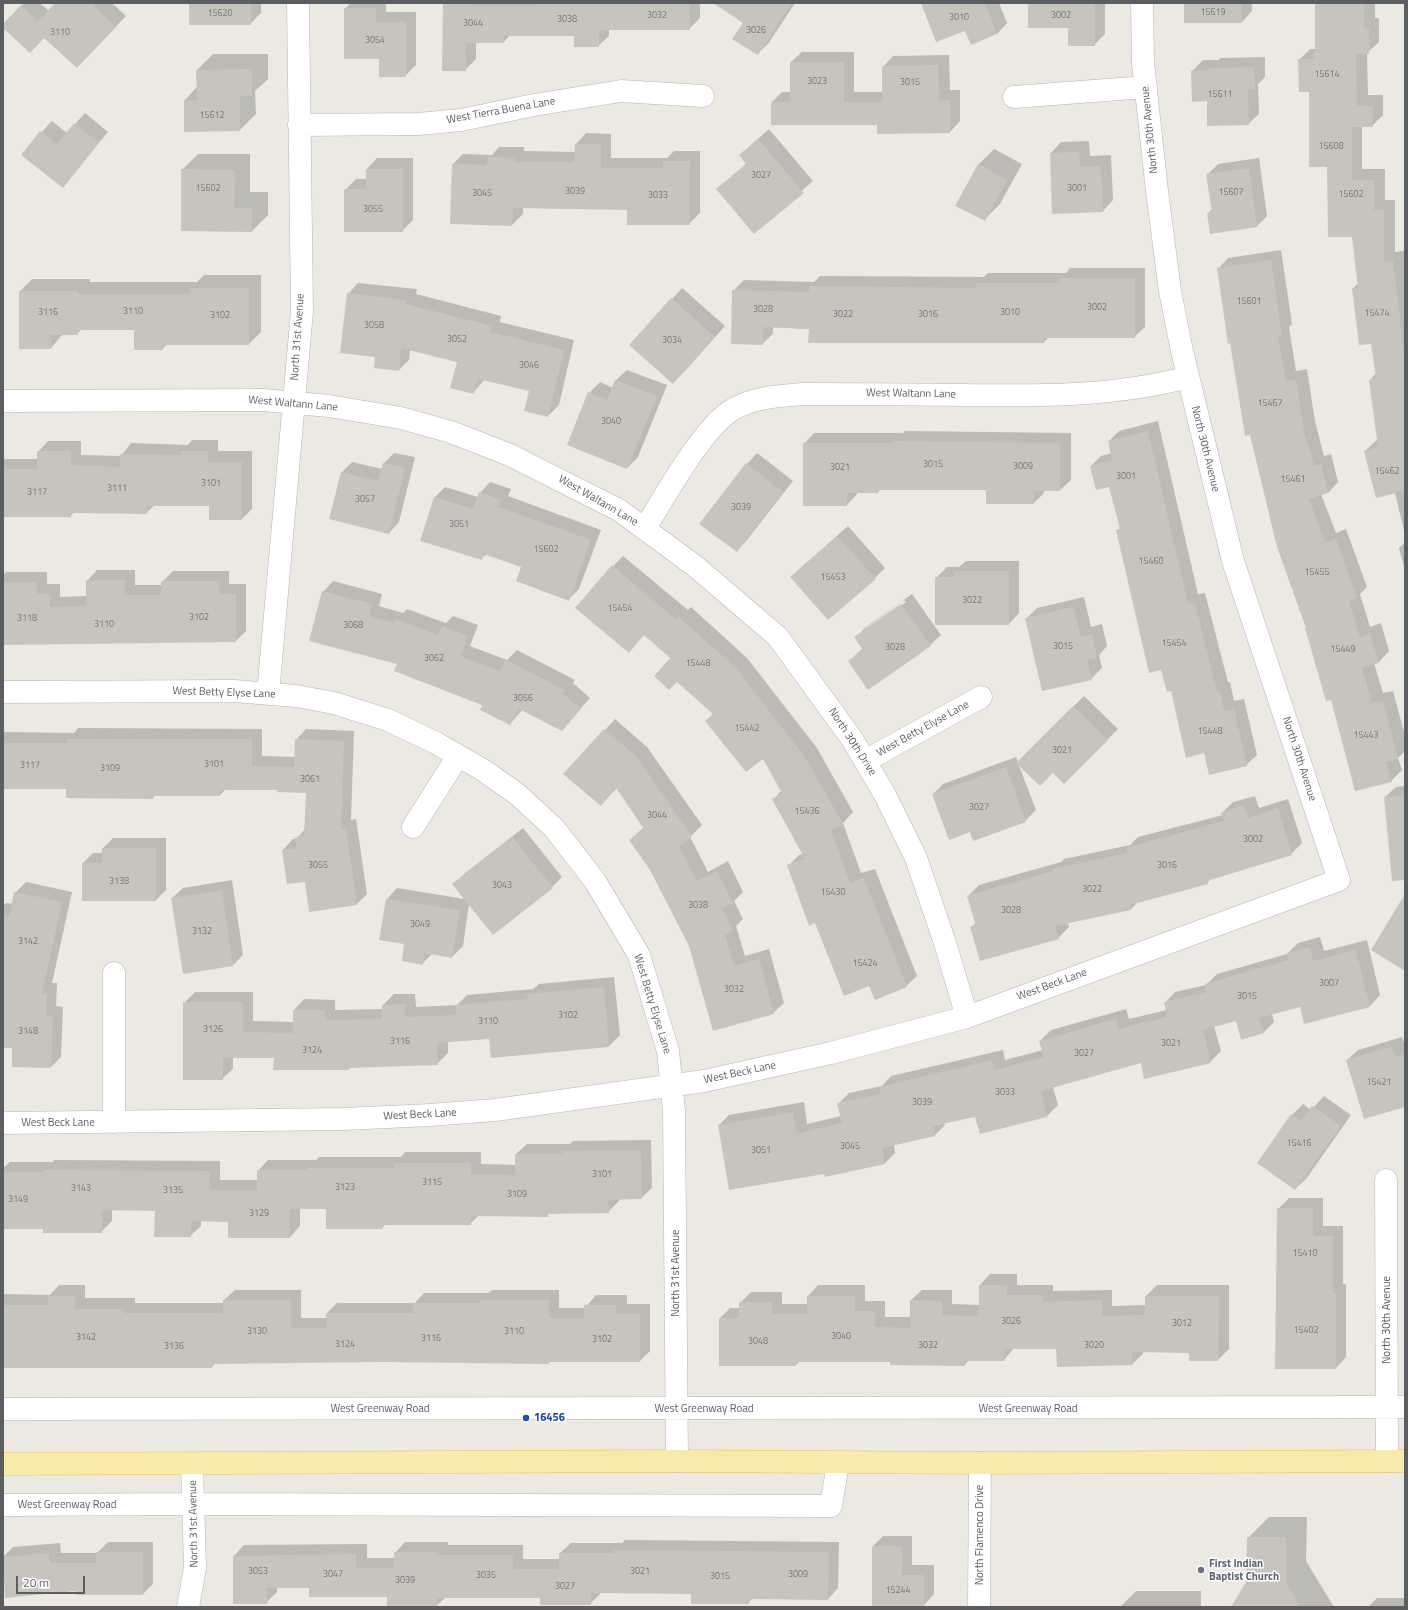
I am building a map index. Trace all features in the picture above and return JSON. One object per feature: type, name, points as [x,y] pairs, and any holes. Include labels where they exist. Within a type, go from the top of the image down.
[{"type":"main road","points":[[3,1464],[677,1461],[980,1463],[1396,1460]]},
{"type":"street","name":"North 31st Avenue","points":[[268,694],[302,311],[298,3]]},
{"type":"street","name":"North 30th Avenue","points":[[1142,3],[1146,87],[1156,191],[1170,291],[1188,377],[1233,561],[1339,880]]},
{"type":"street","points":[[1014,97],[1146,87]]},
{"type":"street","name":"West Tierra Buena Lane","points":[[299,125],[419,124],[461,120],[534,105],[621,92],[662,92],[703,96]]},
{"type":"street","name":"West Waltann Lane","points":[[3,401],[263,400],[329,406],[401,418],[450,432],[510,455],[619,510],[645,528],[690,458],[712,429],[732,410],[765,397],[803,394],[1047,397],[1099,392],[1168,382],[1188,377]]},
{"type":"street","name":"North 30th Drive","points":[[645,528],[695,566],[778,637],[813,683],[852,739],[885,795],[916,858],[945,943],[967,1017]]},
{"type":"street","name":"West Betty Elyse Lane","points":[[3,692],[234,691],[296,696],[334,703],[388,720],[483,770],[517,794],[554,828],[595,881],[639,955],[668,1051],[672,1085]]},
{"type":"street","name":"West Betty Elyse Lane","points":[[865,761],[981,697]]},
{"type":"street","points":[[413,827],[458,756]]},
{"type":"street","name":"West Beck Lane","points":[[3,1123],[344,1119],[430,1115],[495,1110],[704,1081],[831,1053],[967,1017],[1339,880]]},
{"type":"street","points":[[114,973],[114,1122]]},
{"type":"street","name":"North 31st Avenue","points":[[672,1085],[675,1150],[677,1461]]},
{"type":"street","name":"North 30th Avenue","points":[[1386,1180],[1396,1408],[1396,1460]]},
{"type":"street","name":"West Greenway Road","points":[[3,1409],[1396,1408]]},
{"type":"street","name":"West Greenway Road","points":[[3,1505],[194,1504],[831,1506],[838,1463]]},
{"type":"street","name":"North Flamenco Drive","points":[[979,1607],[980,1463]]},
{"type":"street","name":"North 31st Avenue","points":[[188,1607],[195,1568],[192,1464]]},
{"type":"building","points":[[55,3],[91,3],[116,27],[77,68],[44,38],[30,53],[3,28],[3,24],[21,5],[38,21]]},
{"type":"building","points":[[189,3],[251,3],[251,25],[189,25]]},
{"type":"building","points":[[443,3],[471,3],[471,6],[536,6],[536,3],[690,3],[690,30],[599,30],[599,47],[574,47],[574,36],[504,36],[504,43],[466,43],[466,71],[442,71]]},
{"type":"building","points":[[713,3],[792,3],[758,55],[732,39],[743,23]]},
{"type":"building","points":[[921,3],[985,3],[997,34],[971,45],[965,31],[936,42]]},
{"type":"building","points":[[1028,3],[1095,3],[1095,46],[1068,46],[1068,28],[1028,28]]},
{"type":"building","points":[[1184,3],[1242,3],[1242,23],[1184,23]]},
{"type":"building","points":[[1315,3],[1364,3],[1364,28],[1369,28],[1369,54],[1356,54],[1357,106],[1373,106],[1373,127],[1352,127],[1352,180],[1374,180],[1374,210],[1384,210],[1384,262],[1393,261],[1405,360],[1405,491],[1376,498],[1364,451],[1378,447],[1369,380],[1376,378],[1371,344],[1359,345],[1352,288],[1358,288],[1352,237],[1328,237],[1327,167],[1309,167],[1309,92],[1299,92],[1298,59],[1314,59]]},
{"type":"building","points":[[344,8],[376,8],[376,22],[406,22],[406,77],[379,77],[379,59],[344,59]]},
{"type":"building","points":[[790,62],[844,62],[844,102],[882,102],[882,66],[938,65],[939,101],[950,100],[950,133],[877,134],[877,125],[771,125],[771,102],[790,102]]},
{"type":"building","points":[[1254,67],[1255,89],[1248,89],[1249,125],[1207,126],[1207,101],[1192,102],[1191,71],[1209,70],[1209,68]]},
{"type":"building","points":[[252,69],[252,96],[240,96],[240,131],[184,132],[184,100],[197,100],[196,70]]},
{"type":"building","points":[[74,123],[99,143],[63,188],[21,155],[40,131],[57,144]]},
{"type":"building","points":[[758,139],[804,193],[754,234],[716,189],[746,164],[739,155]]},
{"type":"building","points":[[575,144],[601,144],[601,168],[663,168],[663,161],[690,161],[690,225],[627,225],[627,210],[513,208],[512,226],[450,224],[452,164],[487,165],[488,157],[514,158],[514,162],[574,162]]},
{"type":"building","points":[[1079,152],[1080,166],[1101,166],[1103,212],[1052,214],[1050,153]]},
{"type":"building","points":[[978,164],[1007,180],[985,221],[955,206]]},
{"type":"building","points":[[1249,168],[1257,227],[1210,234],[1207,213],[1212,212],[1206,174]]},
{"type":"building","points":[[181,169],[235,170],[234,208],[252,208],[252,232],[181,231]]},
{"type":"building","points":[[366,169],[403,169],[403,232],[344,232],[344,189],[366,189]]},
{"type":"building","points":[[1271,260],[1282,336],[1278,336],[1286,381],[1296,380],[1304,432],[1314,466],[1321,464],[1328,493],[1309,499],[1325,543],[1336,539],[1357,598],[1349,601],[1360,637],[1370,633],[1379,663],[1362,668],[1372,703],[1383,701],[1398,759],[1386,762],[1392,782],[1355,791],[1331,700],[1326,701],[1306,628],[1277,547],[1250,435],[1245,436],[1230,343],[1228,344],[1217,268]]},
{"type":"building","points":[[1059,278],[1135,278],[1135,338],[1044,338],[1044,343],[808,343],[809,329],[763,327],[763,345],[731,344],[732,290],[809,292],[809,286],[976,288],[976,283],[1059,283]]},
{"type":"building","points":[[190,288],[249,288],[249,345],[163,345],[163,350],[134,350],[134,330],[78,330],[78,335],[51,335],[51,349],[19,349],[19,291],[78,291],[78,294],[190,294]]},
{"type":"building","points":[[347,293],[407,300],[406,304],[492,326],[490,332],[564,350],[548,417],[524,411],[529,391],[478,379],[474,394],[450,388],[457,362],[401,348],[399,371],[374,368],[375,357],[340,353]]},
{"type":"building","points":[[671,298],[715,337],[673,384],[629,345]]},
{"type":"building","points":[[615,380],[657,396],[627,469],[567,445],[588,392],[607,400]]},
{"type":"building","points":[[1148,431],[1188,604],[1195,603],[1217,692],[1220,691],[1224,711],[1234,709],[1247,766],[1209,775],[1204,753],[1186,758],[1171,691],[1167,692],[1161,670],[1149,673],[1116,530],[1120,529],[1109,487],[1096,490],[1090,466],[1112,460],[1108,441]]},
{"type":"building","points":[[894,441],[1060,443],[1060,491],[1034,491],[1034,504],[986,504],[986,490],[878,490],[878,493],[847,493],[847,506],[803,506],[803,443],[894,443]]},
{"type":"building","points":[[37,451],[71,451],[71,465],[120,467],[120,454],[181,455],[181,451],[208,451],[208,462],[242,462],[242,520],[209,520],[209,506],[147,506],[147,514],[71,513],[71,517],[3,517],[3,469],[37,469]]},
{"type":"building","points":[[383,463],[405,468],[389,534],[329,519],[341,472],[378,481]]},
{"type":"building","points":[[746,463],[783,492],[737,552],[699,524]]},
{"type":"building","points":[[479,492],[501,500],[498,507],[591,540],[569,601],[516,581],[521,567],[484,554],[482,560],[420,541],[434,497],[473,509]]},
{"type":"building","points":[[837,536],[876,579],[828,620],[790,577]]},
{"type":"building","points":[[612,565],[676,620],[679,617],[737,669],[806,759],[843,824],[831,830],[850,883],[864,878],[907,987],[875,1000],[869,986],[844,996],[815,923],[809,926],[787,865],[805,859],[772,799],[782,793],[763,759],[746,772],[705,721],[713,714],[677,682],[669,690],[654,676],[670,658],[644,635],[629,653],[575,608]]},
{"type":"building","points":[[954,571],[1009,571],[1009,625],[935,625],[935,577],[954,577]]},
{"type":"building","points":[[86,580],[125,580],[125,595],[161,595],[161,581],[219,581],[219,594],[236,594],[236,642],[3,645],[3,582],[37,582],[37,594],[50,594],[50,607],[86,606]]},
{"type":"building","points":[[322,591],[372,604],[369,616],[394,623],[395,619],[438,635],[442,626],[468,636],[460,656],[500,671],[506,660],[565,690],[563,694],[581,709],[562,731],[519,709],[510,725],[480,710],[482,705],[394,671],[397,664],[309,641]]},
{"type":"building","points":[[901,604],[931,646],[868,690],[848,661],[863,650],[854,637]]},
{"type":"building","points":[[1073,607],[1081,637],[1092,634],[1097,658],[1087,660],[1092,680],[1042,691],[1025,618]]},
{"type":"building","points":[[1073,706],[1108,740],[1064,784],[1053,773],[1040,786],[1016,763]]},
{"type":"building","points":[[604,729],[637,757],[692,837],[679,846],[697,881],[717,871],[733,903],[722,909],[733,930],[725,935],[734,966],[759,959],[774,1014],[713,1031],[689,946],[650,870],[629,840],[644,829],[616,788],[601,806],[563,774]]},
{"type":"building","points":[[67,739],[252,739],[252,766],[294,767],[295,739],[344,741],[341,830],[346,829],[357,905],[309,912],[305,882],[287,884],[282,850],[297,848],[295,837],[304,836],[306,793],[277,792],[277,790],[220,790],[220,796],[153,796],[153,799],[66,798],[66,789],[3,789],[3,743],[67,743]]},
{"type":"building","points":[[1006,767],[1026,822],[973,841],[970,832],[949,840],[932,794]]},
{"type":"building","points":[[1405,795],[1405,880],[1392,881],[1384,797]]},
{"type":"building","points":[[1244,805],[1248,818],[1278,808],[1292,855],[1207,881],[1208,884],[1130,905],[1131,910],[1055,926],[1059,939],[980,961],[970,927],[976,926],[967,896],[1053,871],[1052,869],[1128,853],[1126,848],[1224,821],[1221,813]]},
{"type":"building","points":[[512,837],[553,888],[493,935],[452,884]]},
{"type":"building","points":[[102,848],[156,848],[156,901],[82,901],[82,863],[102,863]]},
{"type":"building","points":[[222,890],[233,966],[183,974],[171,898]]},
{"type":"building","points":[[14,892],[62,902],[42,993],[47,994],[46,1016],[53,1017],[51,1068],[12,1067],[12,1048],[3,1048],[3,915],[9,916]]},
{"type":"building","points":[[1405,894],[1405,971],[1371,950]]},
{"type":"building","points":[[386,899],[460,910],[452,958],[424,953],[423,965],[402,961],[404,944],[379,940]]},
{"type":"building","points":[[1310,947],[1313,961],[1356,950],[1370,1007],[1304,1024],[1300,1007],[1259,1018],[1264,1033],[1241,1040],[1236,1021],[1203,1030],[1211,1063],[1144,1079],[1141,1063],[1041,1091],[1047,1117],[980,1134],[975,1117],[933,1126],[935,1136],[882,1148],[885,1164],[825,1177],[824,1174],[729,1190],[718,1125],[793,1112],[797,1134],[842,1123],[837,1103],[881,1094],[880,1087],[992,1060],[995,1070],[1044,1057],[1039,1041],[1116,1019],[1118,1029],[1167,1017],[1164,1002],[1207,992],[1205,984],[1288,960],[1287,953]]},
{"type":"building","points":[[604,987],[609,1047],[491,1058],[489,1039],[437,1043],[438,1065],[349,1068],[349,1070],[273,1070],[274,1058],[223,1058],[223,1080],[183,1080],[183,1002],[243,1002],[243,1032],[293,1033],[293,1010],[325,1010],[325,1020],[382,1019],[382,1005],[405,1004],[405,1017],[456,1015],[455,1005],[528,999],[527,994]]},
{"type":"building","points":[[1392,1047],[1395,1057],[1405,1054],[1405,1107],[1364,1119],[1346,1060]]},
{"type":"building","points":[[1312,1106],[1341,1126],[1295,1190],[1257,1163],[1291,1114],[1301,1121]]},
{"type":"building","points":[[641,1150],[642,1199],[608,1200],[609,1213],[548,1214],[548,1217],[471,1216],[471,1225],[382,1225],[382,1229],[326,1229],[326,1209],[290,1209],[290,1238],[228,1238],[228,1222],[191,1221],[191,1237],[154,1237],[155,1211],[102,1210],[102,1233],[43,1233],[43,1229],[3,1229],[3,1172],[43,1172],[43,1170],[210,1171],[210,1190],[257,1190],[257,1170],[307,1170],[307,1168],[394,1168],[394,1163],[471,1163],[471,1174],[515,1175],[515,1154],[562,1154],[562,1151]]},
{"type":"building","points":[[1277,1208],[1313,1208],[1313,1236],[1333,1236],[1333,1294],[1336,1294],[1336,1369],[1275,1369]]},
{"type":"building","points":[[979,1285],[1007,1285],[1007,1295],[1043,1295],[1043,1302],[1102,1300],[1102,1316],[1145,1315],[1145,1296],[1219,1296],[1218,1361],[1189,1361],[1189,1353],[1132,1352],[1133,1365],[1057,1367],[1056,1349],[1004,1349],[1004,1361],[965,1361],[965,1366],[890,1365],[890,1362],[796,1362],[796,1366],[719,1366],[719,1318],[739,1318],[739,1302],[772,1302],[772,1314],[807,1314],[807,1296],[855,1296],[855,1311],[875,1311],[875,1327],[910,1328],[910,1300],[942,1301],[942,1315],[979,1316]]},
{"type":"building","points":[[48,1296],[75,1296],[75,1309],[124,1309],[124,1313],[223,1313],[223,1300],[291,1300],[291,1328],[326,1328],[326,1313],[413,1313],[413,1303],[480,1303],[480,1300],[549,1300],[549,1318],[584,1318],[584,1305],[616,1305],[616,1314],[640,1314],[640,1362],[549,1362],[549,1364],[383,1362],[212,1364],[212,1368],[3,1368],[3,1305],[48,1305]]},
{"type":"building","points":[[1247,1537],[1286,1537],[1286,1583],[1300,1607],[1231,1607],[1246,1582]]},
{"type":"building","points":[[872,1546],[902,1546],[902,1575],[924,1575],[924,1606],[872,1606]]},
{"type":"building","points":[[614,1550],[829,1552],[828,1600],[749,1599],[749,1604],[691,1604],[691,1594],[591,1593],[591,1605],[540,1605],[540,1598],[437,1598],[437,1606],[387,1606],[387,1597],[309,1597],[309,1588],[267,1588],[267,1604],[233,1604],[233,1556],[356,1554],[356,1568],[394,1568],[394,1552],[437,1552],[437,1555],[513,1555],[513,1569],[559,1569],[559,1553],[614,1553]]},
{"type":"building","points":[[96,1552],[143,1552],[143,1595],[76,1595],[76,1591],[5,1598],[3,1557],[49,1553],[50,1563],[96,1563]]},
{"type":"place","name":"16456","points":[[526,1418]]},
{"type":"place","name":"First Indian Baptist Church","points":[[1201,1570]]}]
